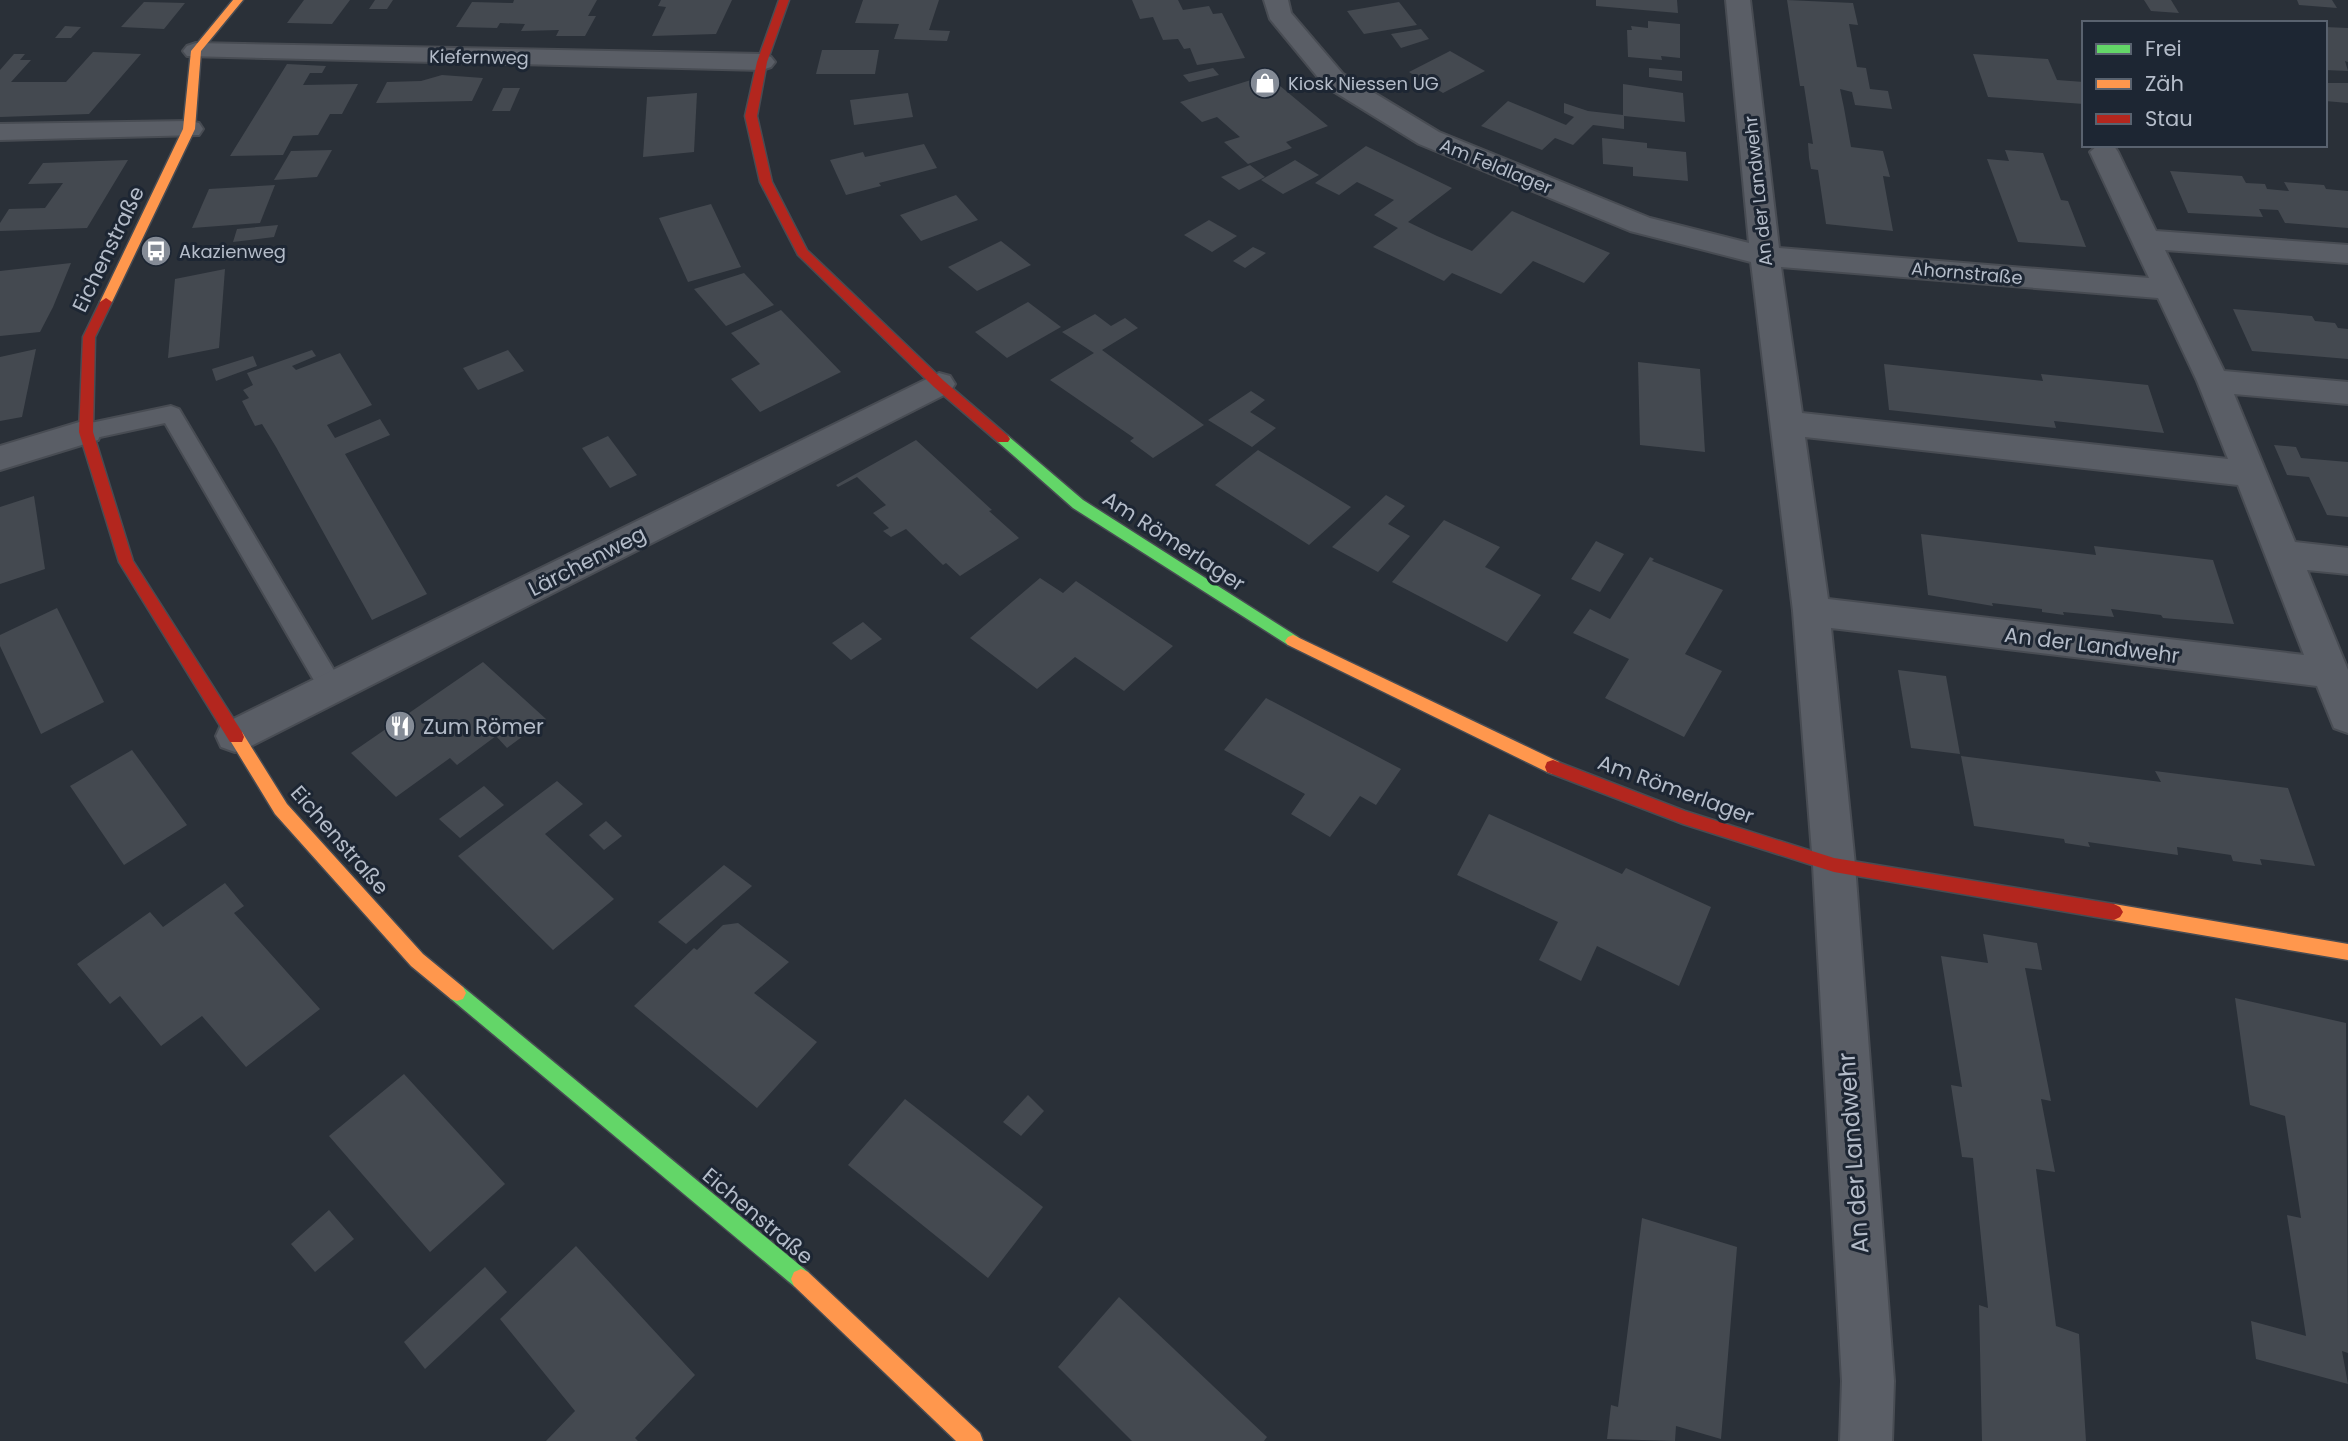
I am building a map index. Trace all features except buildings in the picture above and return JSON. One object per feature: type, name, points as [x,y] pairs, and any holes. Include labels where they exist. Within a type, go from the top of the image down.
[{"type":"street","points":[[196,51],[238,0]]},
{"type":"street","name":"Am Römerlager","points":[[784,0],[762,62],[751,116],[766,182],[802,252],[939,384],[1078,504],[1281,635],[1542,763],[1683,817],[1834,865]]},
{"type":"street","name":"Am Feldlager","points":[[1276,0],[1279,14],[1334,80],[1429,138],[1640,225],[1765,256]]},
{"type":"street","name":"An der Landwehr","points":[[1738,0],[1765,256],[1811,611],[1834,865],[1868,1381],[1867,1441]]},
{"type":"street","name":"Kiefernweg","points":[[196,51],[762,62]]},
{"type":"street","name":"Eichenstraße","points":[[196,51],[189,129],[89,337],[86,432],[126,562],[281,809],[418,960],[827,1301],[972,1441]]},
{"type":"street","points":[[0,132],[189,129]]},
{"type":"street","points":[[2104,152],[2213,381],[2348,717]]},
{"type":"street","points":[[2144,239],[2348,254]]},
{"type":"street","name":"Ahornstraße","points":[[1765,256],[2169,289]]},
{"type":"street","points":[[2213,381],[2348,393]]},
{"type":"street","name":"Lärchenweg","points":[[235,736],[332,690],[939,384]]},
{"type":"street","points":[[1785,423],[2250,474]]},
{"type":"street","points":[[0,458],[86,432]]},
{"type":"street","points":[[2282,554],[2348,561]]},
{"type":"street","name":"An der Landwehr","points":[[1811,611],[2331,673]]},
{"type":"street","points":[[1834,865],[2348,952]]},
{"type":"lane","points":[[86,432],[171,414],[332,690]]},
{"type":"traffic: fast","points":[[1003,439],[1078,504],[1293,641]]},
{"type":"traffic: fast","points":[[457,993],[801,1279]]},
{"type":"traffic: slow","points":[[106,302],[189,129],[196,51],[238,0]]},
{"type":"traffic: slow","points":[[1293,641],[1553,767]]},
{"type":"traffic: slow","points":[[236,737],[281,809],[417,960],[457,993]]},
{"type":"traffic: slow","points":[[2114,912],[2348,952]]},
{"type":"traffic: slow","points":[[801,1279],[972,1441]]},
{"type":"traffic: jam","points":[[784,0],[762,62],[751,116],[766,182],[802,252],[939,384],[1003,439]]},
{"type":"traffic: jam","points":[[106,302],[89,337],[86,432],[126,562],[236,737]]},
{"type":"traffic: jam","points":[[1553,767],[1683,817],[1834,865],[2114,912]]},
{"type":"place","name":"Kiosk Niessen UG","points":[[1265,83]]},
{"type":"place","name":"Akazienweg","points":[[156,251]]},
{"type":"place","name":"Zum Römer","points":[[400,726]]}]
